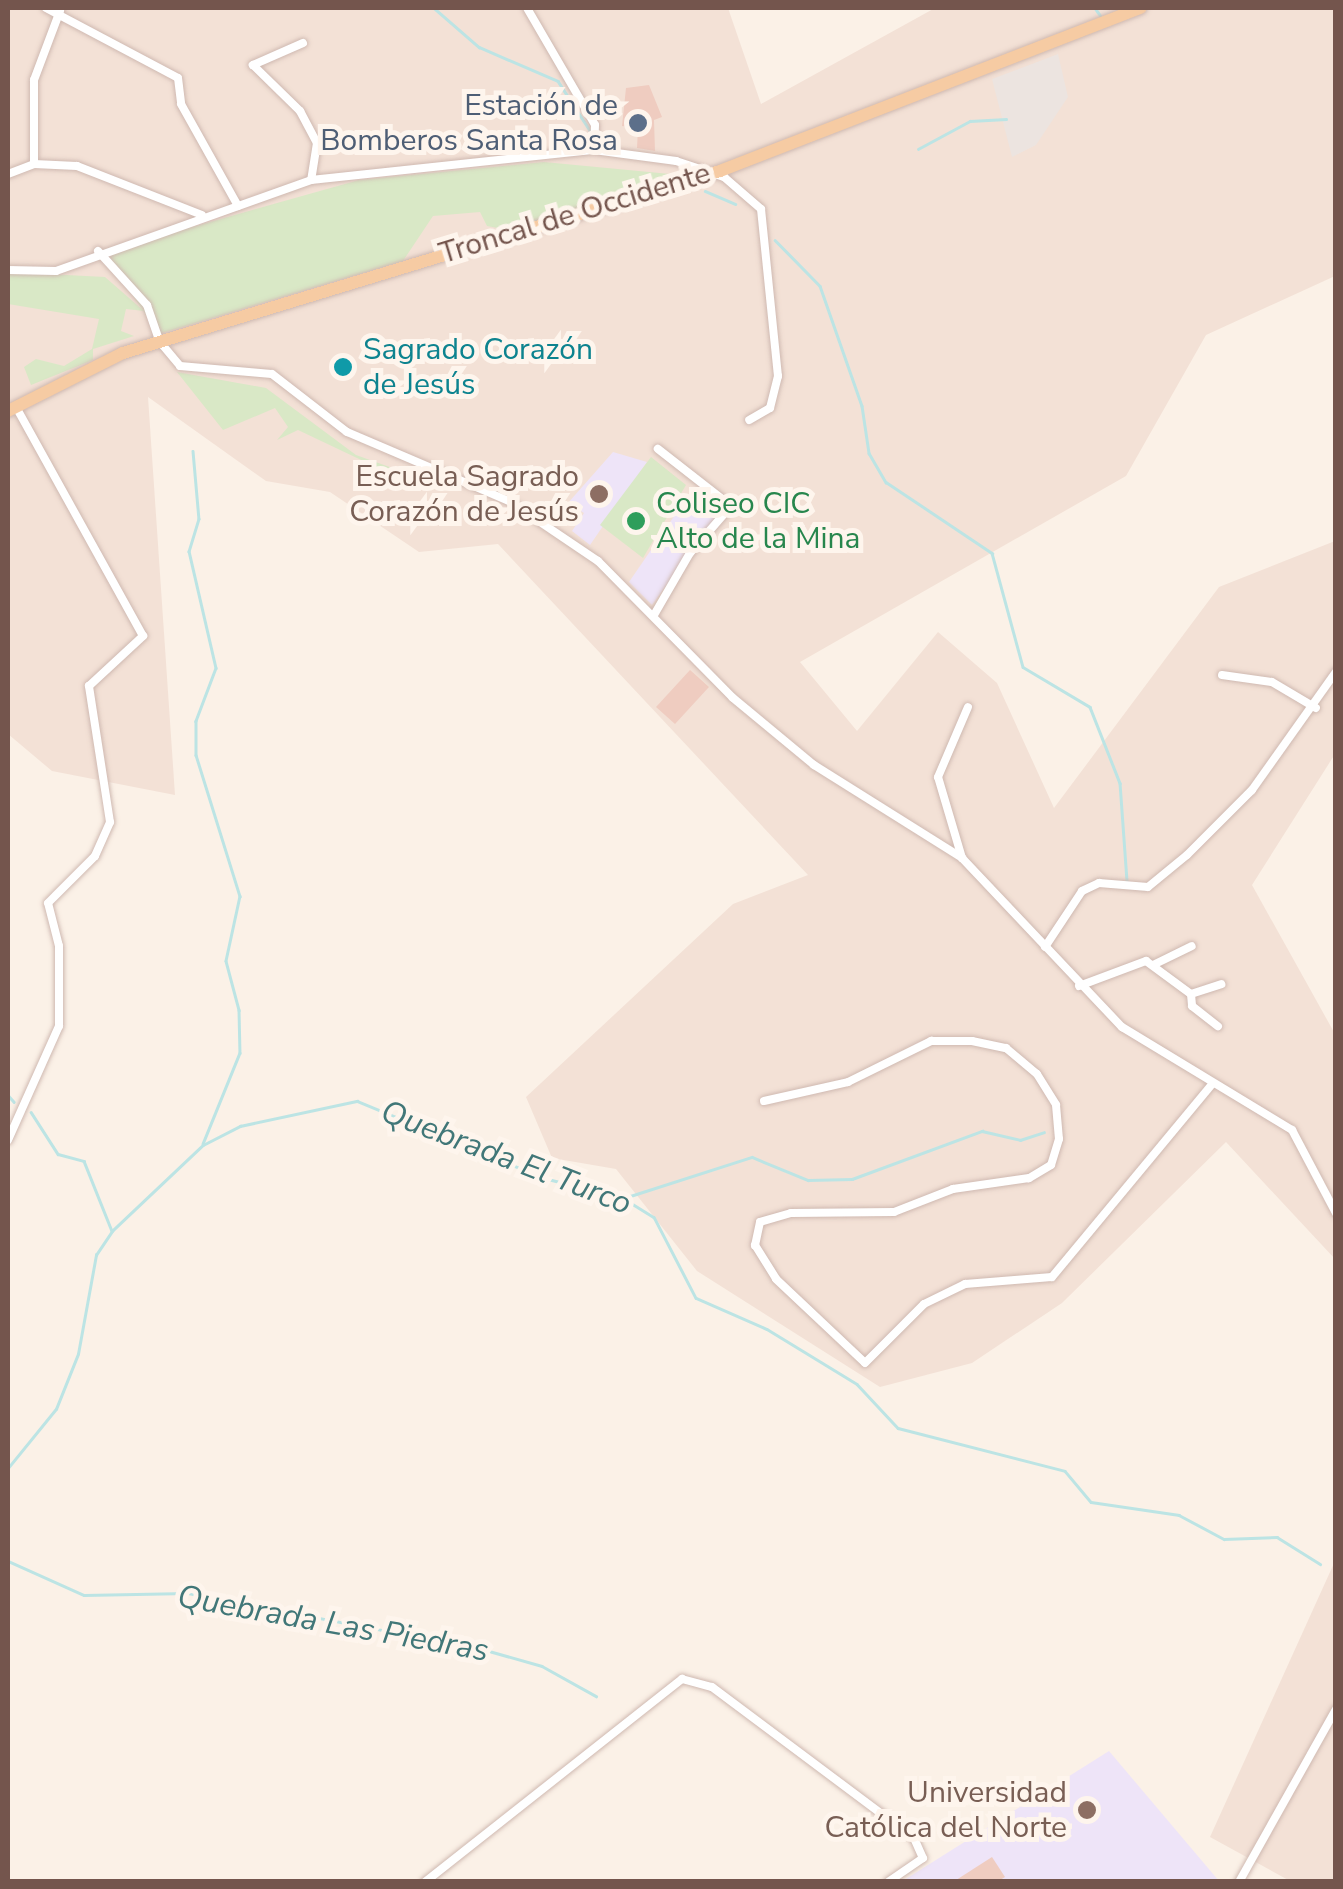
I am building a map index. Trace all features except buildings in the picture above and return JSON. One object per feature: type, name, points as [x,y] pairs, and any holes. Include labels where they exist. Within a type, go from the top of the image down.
[{"type":"main road","name":"Troncal de Occidente","points":[[12,409],[72,374],[160,342],[708,174],[1141,8]]},
{"type":"street","points":[[46,8],[160,64],[180,89],[186,116],[238,206]]},
{"type":"street","points":[[527,8],[594,125],[594,150]]},
{"type":"street","points":[[34,164],[34,80],[60,12]]},
{"type":"street","points":[[303,43],[253,66],[300,111],[317,143],[311,180]]},
{"type":"street","points":[[8,270],[56,272],[98,251],[311,180],[594,150],[676,161],[737,185],[761,209],[778,376],[770,408],[749,420]]},
{"type":"street","points":[[8,174],[34,164],[77,166],[202,215]]},
{"type":"street","points":[[98,251],[147,305],[160,342],[180,366],[272,374],[367,443],[526,510],[598,561],[732,698],[814,765],[962,858],[1079,986],[1122,1027],[1292,1130],[1336,1214]]},
{"type":"street","points":[[8,1140],[60,1026],[59,946],[48,903],[95,856],[110,822],[89,686],[143,636],[12,409]]},
{"type":"street","points":[[654,615],[690,552],[731,506],[658,449]]},
{"type":"street","points":[[1046,948],[1082,891],[1099,883],[1148,887],[1162,878],[1252,790],[1316,708],[1336,672]]},
{"type":"street","points":[[1222,675],[1272,682],[1316,708]]},
{"type":"street","points":[[962,858],[938,777],[968,707]]},
{"type":"street","points":[[1079,986],[1128,964],[1152,965],[1192,946]]},
{"type":"street","points":[[1152,965],[1191,994],[1192,1006],[1218,1026]]},
{"type":"street","points":[[1191,994],[1221,984]]},
{"type":"street","points":[[764,1101],[848,1082],[932,1041],[972,1041],[1006,1048],[1056,1106],[1052,1165],[1030,1178],[953,1188],[894,1212],[791,1213],[760,1222],[755,1244],[776,1278],[865,1364],[924,1304],[964,1284],[1052,1276],[1213,1083]]},
{"type":"street","points":[[425,1882],[682,1678],[712,1688],[914,1838],[923,1858],[888,1882]]},
{"type":"street","points":[[1239,1882],[1336,1709]]},
{"type":"shaded area","points":[[8,8],[728,8],[761,104],[935,8],[1335,8],[1335,276],[1206,335],[1126,476],[800,662],[857,731],[938,632],[997,683],[1054,808],[1219,587],[1335,541],[1335,754],[1252,885],[1335,1034],[1335,1259],[1226,1142],[1062,1303],[972,1363],[880,1387],[697,1271],[616,1169],[552,1158],[526,1097],[733,904],[808,875],[498,544],[419,552],[330,492],[266,481],[148,397],[175,795],[52,771],[8,734]]},
{"type":"shaded area","points":[[1058,54],[1068,97],[1036,145],[1012,157],[992,79]]},
{"type":"shaded area","name":"Escuela Sagrado Corazón de Jesús","points":[[613,452],[647,462],[590,545],[572,531],[584,513],[568,503]]},
{"type":"shaded area","points":[[708,489],[722,503],[719,512],[652,605],[629,582],[686,499]]},
{"type":"shaded area","points":[[1335,1561],[1335,1881],[1290,1881],[1210,1837]]},
{"type":"shaded area","name":"Universidad Católica del Norte","points":[[1109,1751],[1219,1881],[901,1882]]},
{"type":"green space","points":[[544,162],[691,176],[508,230],[487,226],[480,212],[433,216],[403,261],[159,334],[111,264],[111,255],[178,231],[359,180]]},
{"type":"green space","points":[[8,272],[105,277],[144,311],[126,309],[121,331],[134,336],[93,349],[93,360],[31,385],[24,367],[36,359],[64,366],[92,349],[99,319],[8,304]]},
{"type":"green space","points":[[177,372],[266,388],[356,455],[437,484],[416,486],[298,430],[277,440],[288,427],[275,408],[223,430]]},
{"type":"green space","name":"Coliseo CIC Alto de la Mina","points":[[651,457],[686,485],[643,558],[600,525]]},
{"type":"waterway","points":[[434,8],[479,47],[558,81],[591,132]]},
{"type":"waterway","points":[[1095,8],[1100,15]]},
{"type":"waterway","points":[[918,149],[970,121],[1006,119]]},
{"type":"waterway","points":[[705,191],[735,204]]},
{"type":"waterway","points":[[775,240],[820,286],[862,406],[869,453],[886,482],[992,553],[1023,667],[1090,707],[1120,783],[1127,880]]},
{"type":"waterway","points":[[193,451],[199,519],[189,551],[216,668],[196,721],[196,755],[240,896],[226,961],[239,1010],[240,1053],[203,1144]]},
{"type":"waterway","points":[[8,1095],[14,1102]]},
{"type":"waterway","name":"Quebrada El Turco","points":[[8,1468],[56,1409],[78,1354],[96,1255],[112,1231],[203,1145],[240,1126],[357,1101],[544,1178],[623,1198],[654,1217],[696,1298],[767,1329],[857,1384],[898,1428],[1065,1471],[1091,1502],[1179,1515],[1224,1539],[1277,1537],[1320,1564]]},
{"type":"waterway","points":[[31,1112],[58,1154],[84,1161],[112,1231]]},
{"type":"waterway","points":[[624,1198],[752,1157],[808,1180],[852,1179],[982,1131],[1020,1140],[1044,1132]]},
{"type":"waterway","name":"Quebrada Las Piedras","points":[[8,1561],[84,1595],[188,1593],[482,1649],[542,1666],[596,1696]]},
{"type":"place","name":"Estación de Bomberos Santa Rosa","points":[[638,123]]},
{"type":"place","name":"Sagrado Corazón de Jesús","points":[[343,367]]},
{"type":"place","name":"Escuela Sagrado Corazón de Jesús","points":[[599,494]]},
{"type":"place","name":"Coliseo CIC Alto de la Mina","points":[[636,521]]},
{"type":"place","name":"Universidad Católica del Norte","points":[[1087,1810]]}]
